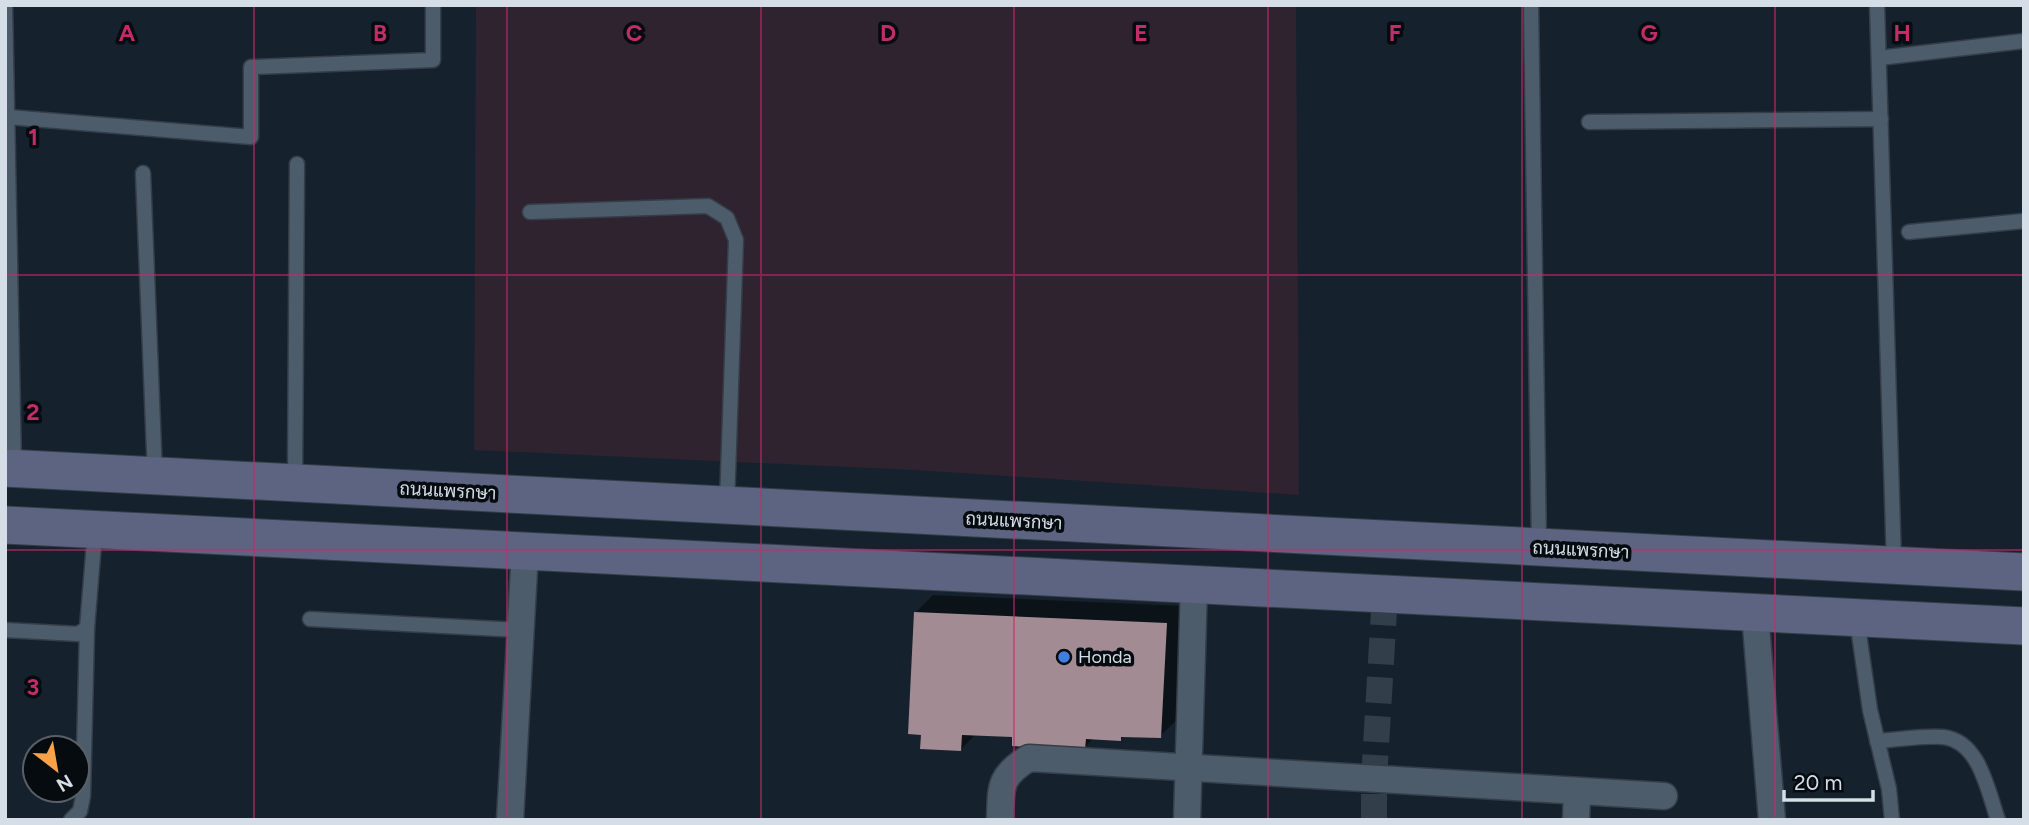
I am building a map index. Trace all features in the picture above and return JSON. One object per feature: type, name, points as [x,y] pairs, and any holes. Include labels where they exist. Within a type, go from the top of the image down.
[{"type":"main road","name":"ถนนแพรกษา","points":[[9,468],[2024,572]]},
{"type":"main road","points":[[5,525],[2024,626]]},
{"type":"street","points":[[510,820],[525,551]]},
{"type":"street","points":[[1187,820],[1194,584]]},
{"type":"street","points":[[1755,614],[1772,820]]},
{"type":"street","points":[[999,820],[1002,784],[1012,769],[1029,758],[1664,796]]},
{"type":"street","points":[[1576,820],[1577,792]]},
{"type":"lane","points":[[5,5],[9,468]]},
{"type":"lane","points":[[8,117],[251,137],[251,67],[432,60],[433,5]]},
{"type":"lane","points":[[1531,5],[1539,548]]},
{"type":"lane","points":[[1877,5],[1894,566]]},
{"type":"lane","points":[[1879,58],[2024,41]]},
{"type":"lane","points":[[1589,122],[1881,119]]},
{"type":"lane","points":[[295,483],[297,164]]},
{"type":"lane","points":[[143,173],[155,477]]},
{"type":"lane","points":[[530,212],[708,206],[727,218],[736,240],[727,506]]},
{"type":"lane","points":[[1909,232],[2024,221]]},
{"type":"lane","points":[[71,820],[80,811],[83,796],[88,628],[95,530]]},
{"type":"lane","points":[[310,619],[520,630]]},
{"type":"lane","points":[[1856,619],[1870,710],[1889,789],[1892,820]]},
{"type":"lane","points":[[5,630],[78,634],[88,628]]},
{"type":"lane","points":[[1877,741],[1945,737],[1962,744],[1976,760],[1998,820]]},
{"type":"shaded area","points":[[476,5],[1296,5],[1299,495],[915,470],[474,450]]},
{"type":"building","points":[[914,612],[1167,623],[1161,738],[1121,737],[1121,741],[1086,739],[1085,749],[1012,746],[1012,737],[962,735],[961,751],[920,749],[921,735],[908,734]]},
{"type":"tunnel","points":[[1374,820],[1385,594]]},
{"type":"place","name":"Honda","points":[[1064,657]]}]
